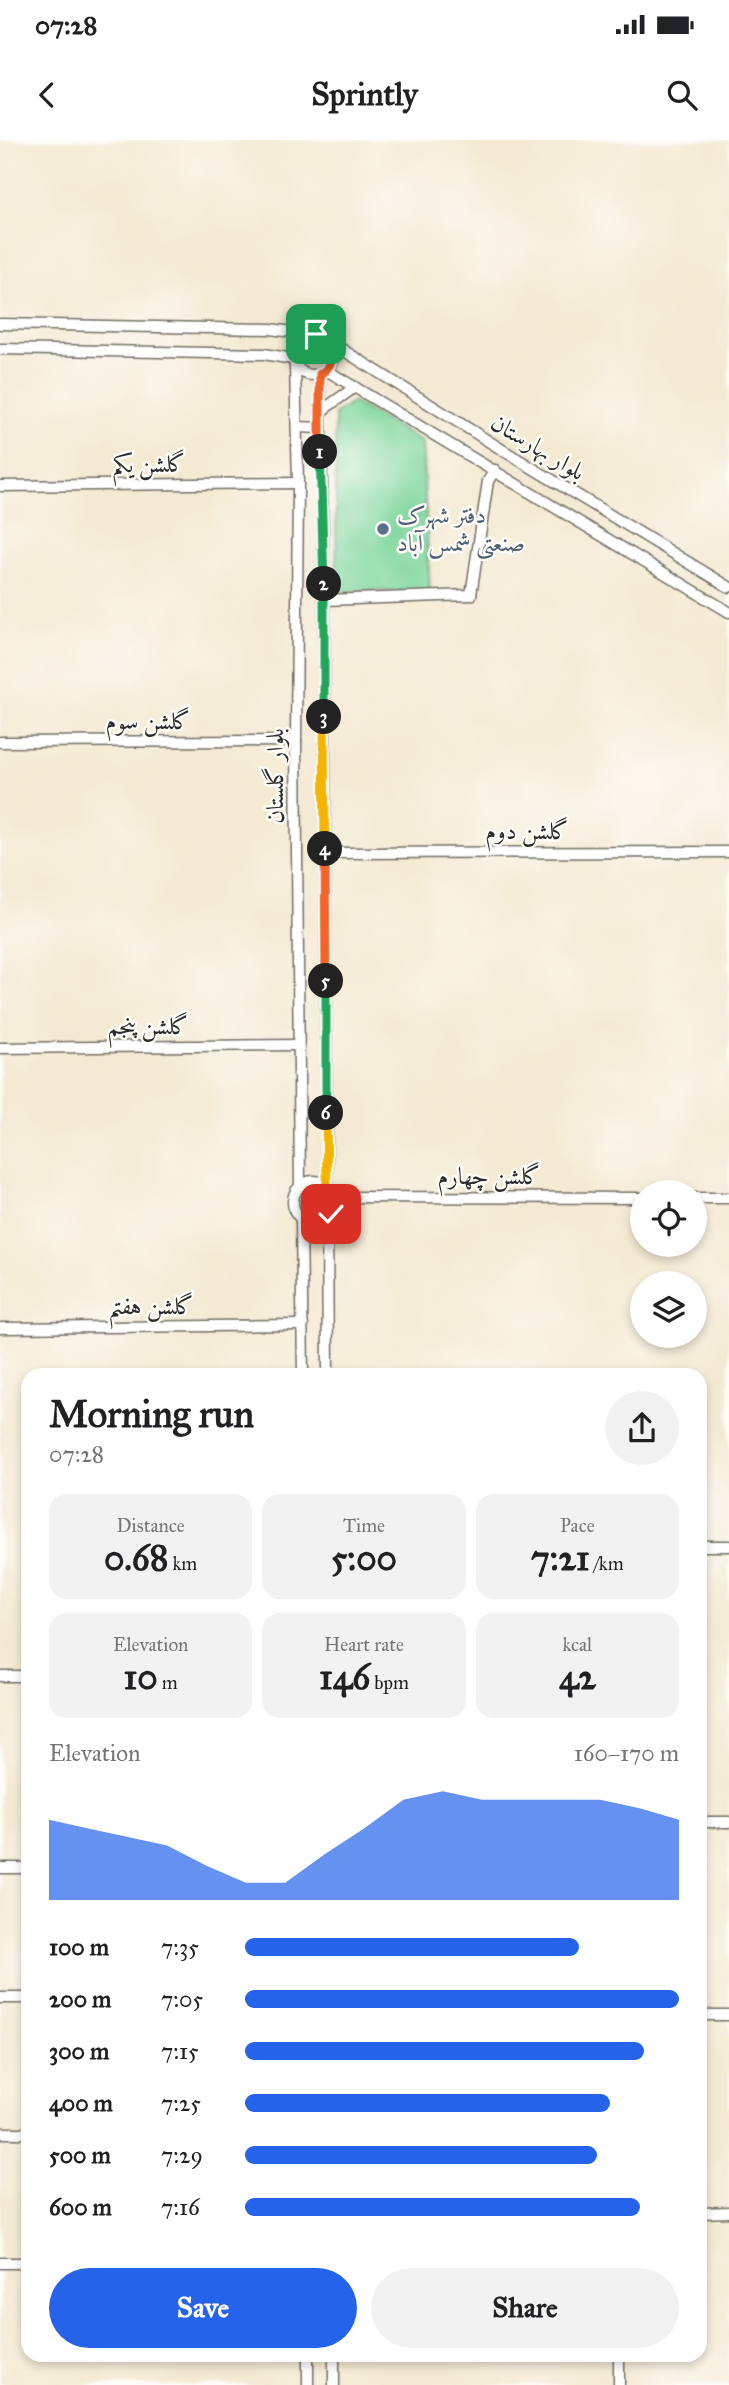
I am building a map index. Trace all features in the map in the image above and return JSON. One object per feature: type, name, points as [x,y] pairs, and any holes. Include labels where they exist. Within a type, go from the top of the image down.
[{"type":"street","points":[[0,324],[270,329],[322,336],[333,352],[323,372],[306,374],[294,363],[264,354],[0,349]]},
{"type":"street","points":[[294,363],[294,346],[309,334]]},
{"type":"street","name":"بلوار بهارستان","points":[[327,340],[729,587]]},
{"type":"street","name":"بلوار گلستان","points":[[294,363],[298,427],[296,741],[300,1186]]},
{"type":"street","name":"بلوار بهارستان","points":[[323,372],[355,387],[729,611]]},
{"type":"street","name":"بلوار گلستان","points":[[323,372],[320,428],[324,600],[327,1185]]},
{"type":"street","points":[[320,412],[355,387]]},
{"type":"street","points":[[298,427],[320,428]]},
{"type":"street","points":[[324,600],[471,595],[488,481],[495,470]]},
{"type":"street","name":"گلشن یکم","points":[[0,486],[298,483]]},
{"type":"street","name":"گلشن سوم","points":[[0,742],[296,741]]},
{"type":"street","name":"گلشن دوم","points":[[325,853],[729,852]]},
{"type":"street","name":"گلشن پنجم","points":[[0,1048],[297,1045]]},
{"type":"street","points":[[303,1368],[301,1219],[293,1206],[293,1199],[300,1186],[310,1181],[327,1185],[335,1197],[334,1209],[327,1219],[328,1368]]},
{"type":"street","name":"گلشن چهارم","points":[[335,1197],[630,1198]]},
{"type":"street","points":[[707,1198],[729,1198]]},
{"type":"street","points":[[301,1219],[314,1223],[327,1219]]},
{"type":"street","name":"گلشن هفتم","points":[[0,1328],[303,1325]]},
{"type":"street","points":[[707,1546],[729,1546]]},
{"type":"street","points":[[0,1676],[21,1676]]},
{"type":"street","points":[[707,1822],[729,1822]]},
{"type":"street","points":[[0,1868],[21,1868]]},
{"type":"street","points":[[0,1998],[21,1998]]},
{"type":"street","points":[[707,2015],[729,2015]]},
{"type":"street","points":[[0,2133],[21,2133]]},
{"type":"street","points":[[707,2213],[729,2212]]},
{"type":"street","points":[[0,2263],[21,2263]]},
{"type":"street","points":[[308,2362],[308,2385]]},
{"type":"street","points":[[334,2362],[334,2385]]},
{"type":"street","points":[[619,2362],[619,2385]]},
{"type":"green space","points":[[353,402],[422,442],[430,591],[337,591],[335,414]]},
{"type":"place","name":"دفتر شهرک صنعتی شمس آباد","points":[[383,529]]},
{"type":"route","points":[[316,334],[327,340],[333,352],[330,365],[320,374],[327,1185],[335,1197],[331,1214]]}]
